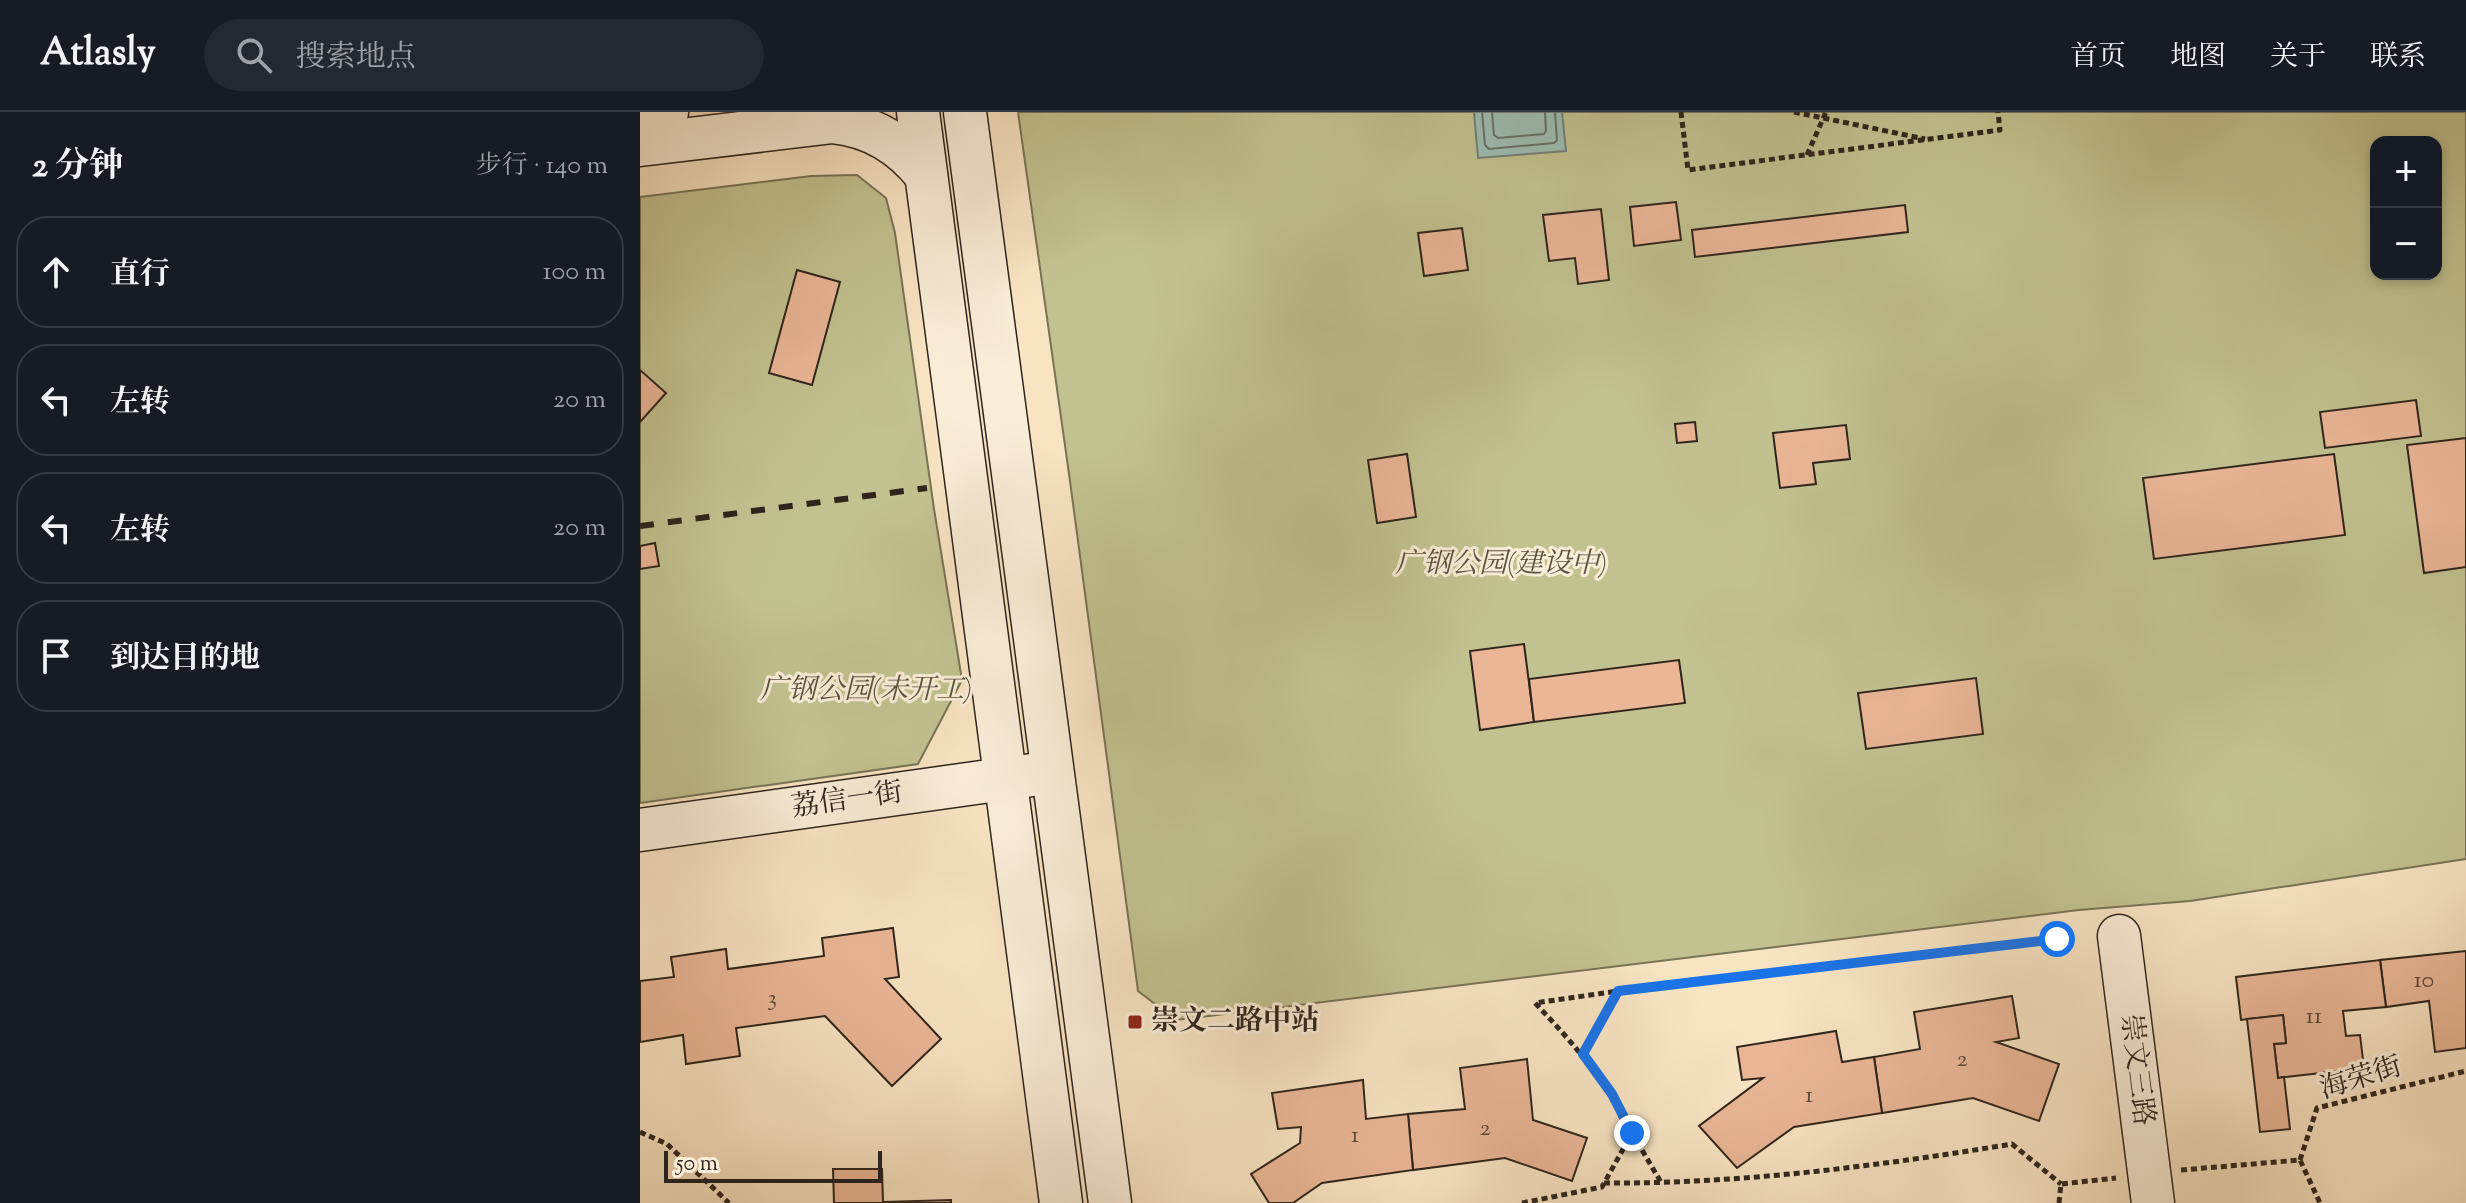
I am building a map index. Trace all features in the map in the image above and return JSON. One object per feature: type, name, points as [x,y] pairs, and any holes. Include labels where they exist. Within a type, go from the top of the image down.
[{"type":"main road","points":[[640,116],[667,112]]},
{"type":"main road","points":[[918,112],[1061,1203]]},
{"type":"main road","points":[[965,112],[1110,1203]]},
{"type":"main road","points":[[640,145],[833,122],[887,138],[915,161],[926,175]]},
{"type":"main road","name":"荔信一街","points":[[640,830],[1053,772]]},
{"type":"main road","name":"崇文三路","points":[[2119,936],[2152,1189]]},
{"type":"path","points":[[1681,112],[1688,170],[2000,130],[1998,112]]},
{"type":"path","points":[[1794,112],[1930,140]]},
{"type":"path","points":[[1807,156],[1826,112]]},
{"type":"path","points":[[1662,1184],[1612,1094],[1583,1054],[1535,1003],[2057,939]]},
{"type":"path","points":[[1583,1054],[1618,991]]},
{"type":"path","name":"海荣街","points":[[2300,1160],[2317,1108],[2466,1071]]},
{"type":"path","points":[[640,1132],[667,1144],[729,1203]]},
{"type":"path","points":[[1522,1203],[1602,1187],[1632,1133]]},
{"type":"path","points":[[1604,1183],[1662,1184],[1895,1163],[2012,1144],[2061,1184],[2152,1189],[2250,1165],[2300,1160],[2320,1203]]},
{"type":"path","points":[[2059,1203],[2061,1184]]},
{"type":"green space","name":"广钢公园(建设中)","points":[[1018,112],[2466,112],[2466,859],[2190,901],[2079,910],[1176,1020],[1138,991]]},
{"type":"green space","name":"广钢公园(未开工)","points":[[857,175],[886,198],[895,233],[962,680],[918,764],[640,803],[640,197],[811,176]]},
{"type":"water","points":[[1474,112],[1562,112],[1566,151],[1478,158]]},
{"type":"building","points":[[1676,202],[1681,240],[1634,246],[1630,207]]},
{"type":"building","points":[[1905,205],[1908,232],[1695,257],[1692,230]]},
{"type":"building","points":[[1601,209],[1609,280],[1578,284],[1575,258],[1549,261],[1543,215]]},
{"type":"building","points":[[1462,228],[1468,270],[1424,276],[1418,233]]},
{"type":"building","points":[[797,270],[840,282],[812,385],[769,373]]},
{"type":"building","points":[[640,370],[666,393],[640,422]]},
{"type":"building","points":[[2416,400],[2421,436],[2325,448],[2320,412]]},
{"type":"building","points":[[1695,422],[1697,441],[1677,443],[1675,424]]},
{"type":"building","points":[[1846,425],[1850,459],[1813,463],[1816,484],[1780,488],[1773,433]]},
{"type":"building","points":[[2466,438],[2466,567],[2424,573],[2407,445]]},
{"type":"building","points":[[1407,454],[1416,517],[1377,523],[1368,460]]},
{"type":"building","points":[[2334,454],[2345,535],[2154,559],[2143,478]]},
{"type":"building","points":[[655,543],[659,566],[640,569],[640,546]]},
{"type":"building","points":[[1524,644],[1534,722],[1480,730],[1470,651]]},
{"type":"building","points":[[1679,660],[1685,703],[1534,722],[1529,679]]},
{"type":"building","points":[[1976,678],[1983,734],[1866,749],[1858,693]]},
{"type":"building","points":[[893,928],[899,977],[885,979],[941,1039],[892,1086],[825,1016],[736,1028],[740,1056],[686,1064],[683,1035],[640,1042],[640,981],[674,977],[671,957],[726,949],[728,969],[824,956],[822,938]]},
{"type":"building","points":[[2466,951],[2466,1048],[2435,1052],[2429,1001],[2386,1007],[2380,960]]},
{"type":"building","points":[[2380,960],[2386,1007],[2343,1011],[2346,1036],[2360,1035],[2364,1068],[2278,1078],[2274,1044],[2286,1043],[2283,1015],[2241,1020],[2236,977]]},
{"type":"building","points":[[2012,996],[2019,1038],[1996,1042],[2059,1064],[2039,1121],[1973,1098],[1882,1113],[1874,1057],[1920,1049],[1914,1012]]},
{"type":"building","points":[[2283,1015],[2286,1043],[2274,1044],[2278,1078],[2284,1077],[2290,1129],[2260,1132],[2247,1019]]},
{"type":"building","points":[[1836,1031],[1842,1062],[1874,1057],[1882,1113],[1794,1127],[1737,1168],[1699,1126],[1763,1078],[1742,1080],[1737,1047]]},
{"type":"building","points":[[1527,1059],[1533,1120],[1587,1138],[1572,1181],[1505,1158],[1413,1170],[1408,1114],[1465,1109],[1460,1068]]},
{"type":"building","points":[[1363,1080],[1366,1119],[1408,1114],[1413,1170],[1322,1183],[1293,1203],[1269,1203],[1251,1174],[1300,1143],[1301,1127],[1278,1129],[1272,1093]]},
{"type":"building","points":[[833,1169],[882,1169],[883,1202],[951,1200],[951,1203],[834,1203]]},
{"type":"railway","points":[[640,526],[927,488]]},
{"type":"place","name":"崇文二路中站","points":[[1135,1022]]},
{"type":"route","points":[[1632,1133],[1612,1094],[1583,1054],[1618,991],[2057,939]]}]
